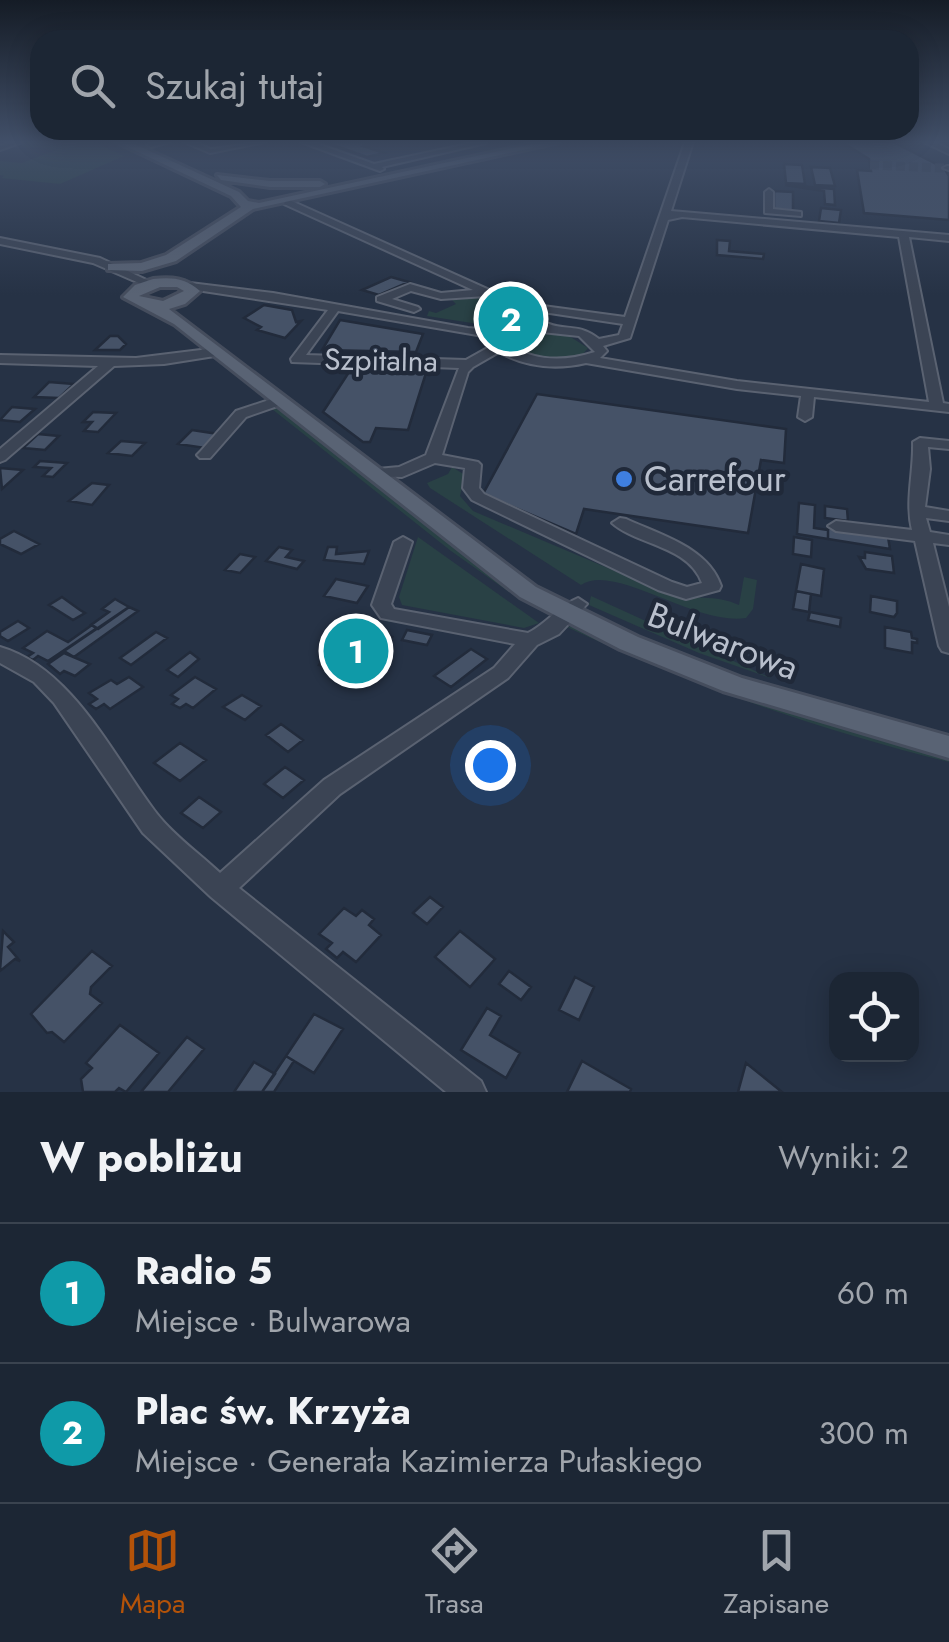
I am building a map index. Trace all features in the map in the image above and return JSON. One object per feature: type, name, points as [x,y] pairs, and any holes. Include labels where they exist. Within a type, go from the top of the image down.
[{"type":"main road","points":[[214,230],[221,204],[219,193]]},
{"type":"main road","points":[[239,193],[248,198],[285,200],[318,193]]},
{"type":"main road","points":[[179,321],[185,291],[177,273],[190,257],[285,200],[310,193]]},
{"type":"main road","points":[[143,287],[171,258],[214,230],[248,198]]},
{"type":"main road","points":[[113,266],[142,267],[171,258]]},
{"type":"main road","points":[[143,287],[185,291]]},
{"type":"main road","name":"Bulwarowa","points":[[143,287],[132,300],[153,305],[179,321],[373,473],[398,481],[528,592],[733,671],[949,733]]},
{"type":"main road","points":[[153,305],[185,291]]},
{"type":"main road","name":"Bulwarowa","points":[[573,609],[726,684],[842,720],[949,747]]},
{"type":"street","points":[[588,360],[599,347],[619,342],[630,321],[672,193]]},
{"type":"street","points":[[769,193],[768,210],[810,216],[811,227]]},
{"type":"street","points":[[285,200],[486,292],[525,312],[545,328]]},
{"type":"street","points":[[665,215],[949,238]]},
{"type":"street","points":[[185,291],[234,292],[453,329],[499,341],[513,355],[541,362],[588,360],[681,378],[943,408],[904,235]]},
{"type":"street","points":[[0,246],[15,244],[76,254],[113,266],[143,287]]},
{"type":"street","points":[[0,246],[83,266],[143,287]]},
{"type":"street","points":[[352,312],[410,286],[442,296]]},
{"type":"street","points":[[402,320],[414,309],[442,296],[486,292]]},
{"type":"street","points":[[382,299],[414,309]]},
{"type":"street","name":"Szpitalna","points":[[334,309],[297,359],[470,363],[513,355]]},
{"type":"street","points":[[525,312],[543,309],[630,321]]},
{"type":"street","points":[[499,341],[545,328],[576,332],[599,347],[672,370],[789,390]]},
{"type":"street","name":"Szpitalna","points":[[432,458],[470,363],[499,341]]},
{"type":"street","points":[[0,359],[112,361],[217,352]]},
{"type":"street","points":[[0,457],[112,361]]},
{"type":"street","points":[[805,417],[808,392]]},
{"type":"street","points":[[204,455],[241,414],[280,400]]},
{"type":"street","points":[[949,445],[920,442],[922,469],[916,511],[949,646]]},
{"type":"street","points":[[398,481],[432,458],[473,465],[471,488],[478,497],[665,586],[686,593],[712,586],[711,574],[700,562],[620,523]]},
{"type":"street","points":[[916,511],[949,516]]},
{"type":"street","points":[[836,526],[949,540]]},
{"type":"street","points":[[404,542],[381,605],[388,614],[530,640]]},
{"type":"street","points":[[220,889],[332,788],[501,673],[530,640],[552,629],[573,609]]},
{"type":"street","points":[[0,654],[41,677],[62,698],[152,826],[220,889],[470,1092]]},
{"type":"green space","points":[[479,298],[500,309],[499,324],[427,316],[429,311],[436,313],[456,304],[452,300]]},
{"type":"green space","points":[[534,331],[569,336],[588,348],[583,354],[554,358],[525,352],[510,343],[516,334]]},
{"type":"green space","points":[[278,408],[515,588],[509,592],[451,551],[272,409]]},
{"type":"green space","points":[[452,467],[465,475],[460,496],[473,511],[669,594],[721,599],[739,605],[744,577],[757,580],[753,609],[746,618],[726,618],[614,582],[595,580],[581,585],[430,488],[427,483],[448,474]]},
{"type":"green space","points":[[418,537],[539,623],[524,628],[402,605],[399,597]]},
{"type":"green space","points":[[591,596],[773,679],[699,653],[589,605]]},
{"type":"green space","points":[[577,626],[775,706],[949,754],[949,762],[755,704],[567,627]]},
{"type":"building","points":[[774,193],[793,193],[793,211],[774,209]]},
{"type":"building","points":[[824,193],[834,193],[835,205],[825,204]]},
{"type":"building","points":[[861,193],[949,193],[949,220],[864,213]]},
{"type":"building","points":[[821,208],[841,210],[839,223],[819,221]]},
{"type":"building","points":[[717,240],[730,241],[729,251],[764,254],[763,259],[717,255]]},
{"type":"building","points":[[391,277],[409,282],[379,295],[362,290]]},
{"type":"building","points":[[264,305],[292,310],[296,322],[301,321],[285,338],[257,330],[261,327],[244,318]]},
{"type":"building","points":[[340,320],[423,334],[416,352],[322,350]]},
{"type":"building","points":[[110,336],[118,336],[126,344],[120,350],[95,350]]},
{"type":"building","points":[[351,369],[426,373],[408,430],[376,428],[370,442],[363,442],[323,412]]},
{"type":"building","points":[[49,382],[74,384],[59,398],[34,397]]},
{"type":"building","name":"Carrefour","points":[[537,394],[786,429],[784,463],[761,460],[748,533],[584,509],[576,534],[483,494]]},
{"type":"building","points":[[12,407],[35,409],[20,422],[0,420]]},
{"type":"building","points":[[93,412],[116,413],[98,432],[84,431],[92,422],[83,422]]},
{"type":"building","points":[[192,430],[218,434],[205,448],[178,444]]},
{"type":"building","points":[[38,434],[59,436],[45,450],[23,448]]},
{"type":"building","points":[[121,441],[145,443],[132,456],[108,453]]},
{"type":"building","points":[[40,461],[67,463],[53,477],[43,476],[51,468],[34,467]]},
{"type":"building","points":[[0,468],[23,470],[2,489]]},
{"type":"building","points":[[92,483],[109,485],[92,505],[69,501]]},
{"type":"building","points":[[799,503],[815,505],[814,528],[828,530],[828,539],[797,534]]},
{"type":"building","points":[[825,506],[847,509],[848,521],[825,518]]},
{"type":"building","points":[[828,528],[888,537],[890,549],[828,539]]},
{"type":"building","points":[[14,531],[39,544],[21,554],[0,544],[0,539]]},
{"type":"building","points":[[794,537],[812,540],[811,557],[793,554]]},
{"type":"building","points":[[279,547],[292,550],[286,557],[304,561],[297,569],[266,561]]},
{"type":"building","points":[[328,547],[337,547],[336,554],[369,551],[364,564],[324,560]]},
{"type":"building","points":[[865,552],[892,556],[894,573],[866,569],[859,557],[865,558]]},
{"type":"building","points":[[240,554],[255,557],[240,573],[225,570]]},
{"type":"building","points":[[801,564],[824,569],[821,596],[796,591]]},
{"type":"building","points":[[336,579],[368,586],[357,603],[324,596]]},
{"type":"building","points":[[796,591],[811,594],[809,612],[793,609]]},
{"type":"building","points":[[871,596],[897,601],[894,617],[870,612]]},
{"type":"building","points":[[62,597],[85,613],[73,620],[49,605]]},
{"type":"building","points":[[115,599],[129,607],[98,629],[91,625],[109,612],[102,609]]},
{"type":"building","points":[[129,607],[138,611],[74,657],[64,651]]},
{"type":"building","points":[[810,612],[841,618],[840,627],[808,620]]},
{"type":"building","points":[[18,621],[29,628],[8,641],[0,636],[0,632]]},
{"type":"building","points":[[92,625],[97,628],[48,661],[38,656],[33,660],[27,657],[33,653],[23,648],[47,631],[68,642]]},
{"type":"building","points":[[885,627],[911,632],[912,638],[917,639],[917,643],[912,642],[912,653],[885,648]]},
{"type":"building","points":[[407,630],[432,635],[427,645],[402,640]]},
{"type":"building","points":[[156,632],[167,638],[131,665],[120,658]]},
{"type":"building","points":[[375,632],[392,637],[379,653],[383,656],[365,662],[344,661],[339,670],[319,665],[339,636],[364,641]]},
{"type":"building","points":[[471,649],[487,659],[451,687],[434,676]]},
{"type":"building","points":[[190,652],[199,659],[178,677],[167,670]]},
{"type":"building","points":[[64,653],[90,664],[75,676],[64,671],[60,674],[48,664]]},
{"type":"building","points":[[129,677],[143,687],[110,709],[104,704],[96,709],[89,704],[97,699],[89,693],[111,680],[117,684]]},
{"type":"building","points":[[195,677],[216,689],[193,708],[172,704],[178,699],[171,695]]},
{"type":"building","points":[[242,695],[261,706],[245,720],[223,707]]},
{"type":"building","points":[[281,724],[303,740],[288,752],[266,735]]},
{"type":"building","points":[[180,743],[206,760],[180,781],[154,763]]},
{"type":"building","points":[[285,767],[304,780],[283,798],[264,784]]},
{"type":"building","points":[[199,797],[221,812],[203,828],[181,813]]},
{"type":"building","points":[[430,897],[443,907],[427,924],[413,913]]},
{"type":"building","points":[[344,908],[356,916],[362,910],[374,919],[369,925],[381,935],[356,962],[343,952],[337,958],[326,949],[332,943],[319,934]]},
{"type":"building","points":[[3,931],[14,942],[8,947],[20,961],[15,959],[0,971]]},
{"type":"building","points":[[460,931],[495,959],[470,987],[435,957]]},
{"type":"building","points":[[92,951],[112,966],[91,987],[90,994],[102,1003],[64,1042],[52,1032],[47,1033],[31,1014]]},
{"type":"building","points":[[509,971],[531,987],[521,1000],[499,984]]},
{"type":"building","points":[[575,977],[594,987],[579,1020],[559,1010]]},
{"type":"building","points":[[487,1008],[501,1016],[490,1035],[520,1053],[506,1078],[461,1050]]},
{"type":"building","points":[[314,1014],[343,1029],[314,1073],[286,1056]]},
{"type":"building","points":[[120,1025],[159,1053],[126,1092],[119,1088],[115,1092],[83,1092],[81,1079],[92,1068],[86,1063]]},
{"type":"building","points":[[187,1037],[204,1049],[168,1092],[141,1092]]},
{"type":"building","points":[[286,1056],[294,1061],[274,1092],[262,1092]]},
{"type":"building","points":[[582,1061],[631,1089],[630,1092],[567,1092]]},
{"type":"building","points":[[254,1062],[275,1074],[262,1092],[234,1092]]},
{"type":"building","points":[[746,1063],[782,1092],[738,1092]]},
{"type":"place","name":"Plac św. Krzyża","points":[[511,319]]},
{"type":"place","name":"Carrefour","points":[[624,479]]},
{"type":"place","name":"Radio 5","points":[[356,651]]}]
